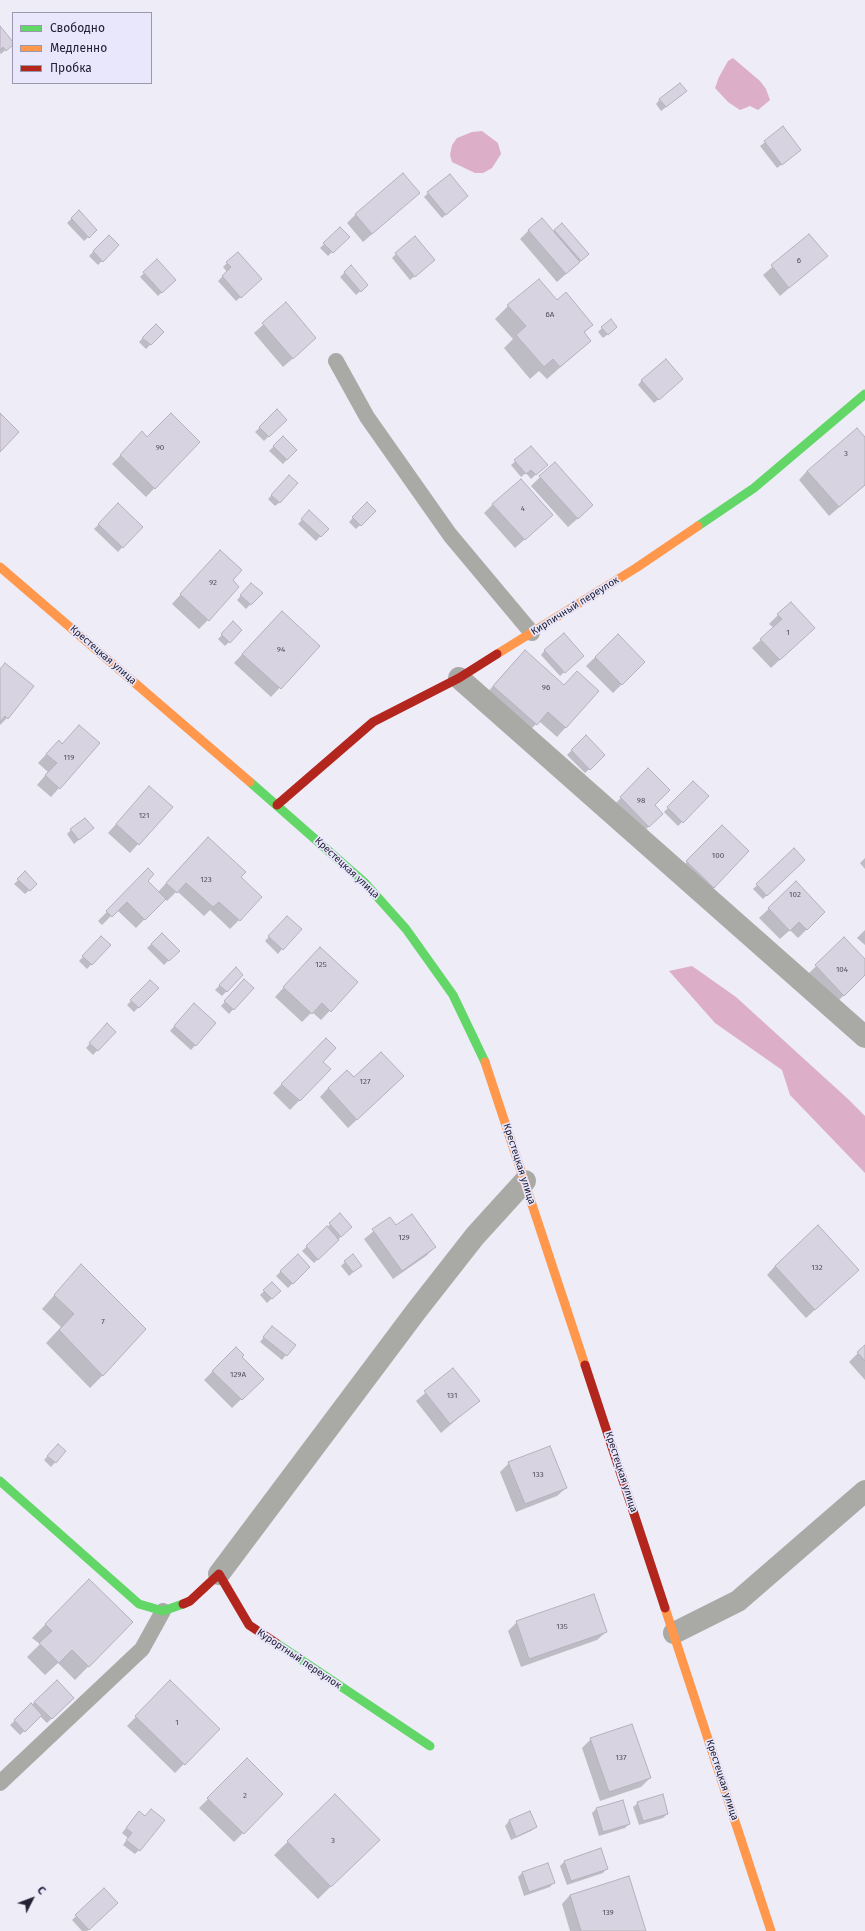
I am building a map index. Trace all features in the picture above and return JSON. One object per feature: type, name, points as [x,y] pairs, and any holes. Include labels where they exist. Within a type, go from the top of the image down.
[{"type":"main road","name":"Кирпичный переулок","points":[[277,805],[373,722],[459,678],[636,568],[754,488],[865,394]]},
{"type":"main road","name":"Крестецкая улица","points":[[0,567],[277,805],[365,883],[406,929],[454,995],[488,1068],[771,1931]]},
{"type":"main road","points":[[0,1481],[139,1604],[163,1611],[190,1601],[219,1574]]},
{"type":"main road","name":"Курортный переулок","points":[[219,1574],[250,1625],[430,1746]]},
{"type":"street","points":[[459,678],[865,1037]]},
{"type":"street","points":[[219,1574],[422,1304],[475,1236],[525,1181]]},
{"type":"street","points":[[674,1633],[738,1601],[865,1491]]},
{"type":"lane","points":[[336,362],[368,417],[450,535],[532,633]]},
{"type":"lane","points":[[0,1783],[142,1649],[163,1611]]},
{"type":"shaded area","points":[[733,58],[760,81],[766,89],[770,100],[758,110],[750,106],[740,110],[728,102],[715,88],[728,61]]},
{"type":"shaded area","points":[[482,131],[498,143],[501,154],[492,168],[483,173],[475,173],[452,162],[450,155],[452,145],[457,138],[472,132]]},
{"type":"shaded area","points":[[692,966],[736,997],[865,1116],[865,1173],[790,1095],[782,1070],[715,1023],[669,971]]},
{"type":"building","points":[[0,26],[12,41],[12,46],[6,51],[3,47],[0,50]]},
{"type":"building","points":[[680,83],[687,91],[666,107],[659,99]]},
{"type":"building","points":[[783,126],[801,150],[782,165],[764,141]]},
{"type":"building","points":[[403,173],[420,193],[372,234],[355,214]]},
{"type":"building","points":[[450,174],[468,196],[446,215],[427,192]]},
{"type":"building","points":[[79,210],[97,230],[89,238],[71,218]]},
{"type":"building","points":[[542,218],[580,262],[566,274],[528,230]]},
{"type":"building","points":[[562,223],[589,254],[581,261],[554,230]]},
{"type":"building","points":[[340,227],[350,237],[333,253],[323,243]]},
{"type":"building","points":[[809,234],[828,256],[789,288],[771,265]]},
{"type":"building","points":[[109,235],[119,245],[103,262],[93,251]]},
{"type":"building","points":[[415,236],[435,260],[415,277],[395,253]]},
{"type":"building","points":[[238,252],[262,279],[241,298],[222,276],[231,267],[226,262]]},
{"type":"building","points":[[157,259],[176,280],[162,293],[143,272]]},
{"type":"building","points":[[351,265],[368,285],[361,292],[344,272]]},
{"type":"building","points":[[539,279],[557,300],[566,292],[593,325],[584,332],[591,341],[560,367],[553,359],[544,367],[516,335],[526,326],[507,305]]},
{"type":"building","points":[[286,302],[316,338],[293,359],[262,323]]},
{"type":"building","points":[[611,319],[617,327],[608,335],[601,327]]},
{"type":"building","points":[[156,324],[164,332],[151,345],[142,338]]},
{"type":"building","points":[[666,359],[683,379],[659,400],[641,380]]},
{"type":"building","points":[[277,409],[287,420],[269,437],[259,427]]},
{"type":"building","points":[[0,413],[19,432],[0,452]]},
{"type":"building","points":[[171,413],[200,442],[155,489],[120,455],[142,431],[147,437]]},
{"type":"building","points":[[857,428],[865,437],[865,485],[839,507],[807,471]]},
{"type":"building","points":[[283,436],[297,450],[287,460],[273,446]]},
{"type":"building","points":[[531,446],[548,465],[536,475],[531,470],[526,474],[514,460]]},
{"type":"building","points":[[555,462],[593,505],[578,519],[539,476]]},
{"type":"building","points":[[289,475],[298,483],[280,503],[271,495]]},
{"type":"building","points":[[521,479],[553,515],[525,540],[492,504]]},
{"type":"building","points":[[367,502],[376,511],[361,526],[352,517]]},
{"type":"building","points":[[118,503],[143,527],[123,548],[98,524]]},
{"type":"building","points":[[309,510],[329,529],[321,537],[301,519]]},
{"type":"building","points":[[220,550],[242,570],[233,580],[239,587],[209,621],[180,594]]},
{"type":"building","points":[[251,583],[263,593],[251,605],[240,595]]},
{"type":"building","points":[[791,602],[815,628],[780,660],[760,639],[782,619],[777,614]]},
{"type":"building","points":[[282,611],[320,646],[281,689],[242,654]]},
{"type":"building","points":[[233,621],[242,630],[230,643],[221,634]]},
{"type":"building","points":[[564,633],[584,656],[565,673],[544,650]]},
{"type":"building","points":[[618,634],[645,662],[622,685],[595,657]]},
{"type":"building","points":[[525,650],[564,685],[577,671],[599,691],[566,728],[548,712],[537,725],[493,686]]},
{"type":"building","points":[[5,663],[34,686],[8,719],[5,716],[0,722],[0,669]]},
{"type":"building","points":[[79,725],[100,743],[60,789],[45,775],[57,763],[46,754],[59,740],[62,744]]},
{"type":"building","points":[[586,735],[605,755],[590,770],[571,750]]},
{"type":"building","points":[[648,768],[670,790],[655,805],[663,814],[649,827],[620,797]]},
{"type":"building","points":[[693,781],[709,796],[683,823],[667,807]]},
{"type":"building","points":[[149,786],[173,807],[139,845],[116,824]]},
{"type":"building","points":[[85,818],[94,828],[79,840],[70,829]]},
{"type":"building","points":[[722,825],[749,851],[714,888],[686,861]]},
{"type":"building","points":[[208,837],[246,872],[241,877],[262,897],[240,921],[219,902],[213,907],[186,883],[177,893],[166,883]]},
{"type":"building","points":[[794,848],[805,860],[767,896],[756,884]]},
{"type":"building","points":[[148,868],[154,874],[148,881],[166,899],[145,920],[127,902],[112,917],[106,911]]},
{"type":"building","points":[[25,871],[37,884],[30,891],[17,879]]},
{"type":"building","points":[[796,881],[825,912],[807,930],[799,922],[790,931],[768,908]]},
{"type":"building","points":[[287,916],[302,929],[283,950],[268,936]]},
{"type":"building","points":[[162,933],[180,951],[169,961],[151,944]]},
{"type":"building","points":[[101,936],[111,945],[92,965],[82,956]]},
{"type":"building","points":[[844,937],[865,959],[865,975],[844,996],[815,965]]},
{"type":"building","points":[[320,947],[358,982],[331,1012],[322,1003],[312,1014],[283,987]]},
{"type":"building","points":[[236,967],[243,975],[227,992],[219,985]]},
{"type":"building","points":[[244,979],[254,988],[234,1010],[224,1001]]},
{"type":"building","points":[[150,980],[159,988],[139,1008],[130,1000]]},
{"type":"building","points":[[194,1003],[216,1023],[196,1046],[174,1026]]},
{"type":"building","points":[[107,1023],[116,1032],[98,1051],[89,1043]]},
{"type":"building","points":[[326,1038],[336,1048],[323,1062],[331,1069],[300,1101],[281,1084]]},
{"type":"building","points":[[381,1052],[404,1076],[357,1120],[328,1088],[347,1070],[354,1077]]},
{"type":"building","points":[[340,1213],[352,1227],[341,1237],[329,1223]]},
{"type":"building","points":[[412,1214],[436,1247],[402,1271],[372,1229],[390,1217],[396,1225]]},
{"type":"building","points":[[818,1225],[859,1270],[815,1310],[775,1266]]},
{"type":"building","points":[[327,1226],[339,1240],[318,1260],[306,1246]]},
{"type":"building","points":[[298,1254],[310,1267],[293,1284],[280,1271]]},
{"type":"building","points":[[353,1254],[362,1266],[353,1272],[344,1261]]},
{"type":"building","points":[[81,1264],[146,1329],[103,1376],[59,1330],[74,1314],[54,1295]]},
{"type":"building","points":[[272,1282],[281,1291],[272,1299],[263,1290]]},
{"type":"building","points":[[272,1326],[296,1345],[287,1356],[263,1337]]},
{"type":"building","points":[[865,1345],[865,1361],[857,1352]]},
{"type":"building","points":[[236,1347],[244,1355],[242,1357],[264,1379],[242,1400],[212,1371]]},
{"type":"building","points":[[453,1368],[480,1401],[450,1424],[424,1391]]},
{"type":"building","points":[[58,1444],[66,1451],[56,1463],[47,1456]]},
{"type":"building","points":[[550,1446],[567,1488],[525,1504],[508,1462]]},
{"type":"building","points":[[89,1579],[133,1622],[89,1667],[72,1650],[59,1663],[39,1643],[52,1631],[45,1624]]},
{"type":"building","points":[[594,1594],[607,1632],[529,1659],[516,1621]]},
{"type":"building","points":[[57,1680],[74,1698],[52,1719],[34,1702]]},
{"type":"building","points":[[170,1680],[220,1729],[185,1765],[135,1716]]},
{"type":"building","points":[[31,1703],[42,1715],[25,1732],[14,1720]]},
{"type":"building","points":[[632,1724],[651,1778],[609,1792],[590,1738]]},
{"type":"building","points":[[247,1758],[283,1794],[244,1834],[207,1798]]},
{"type":"building","points":[[335,1794],[380,1840],[331,1887],[287,1841]]},
{"type":"building","points":[[663,1794],[668,1814],[643,1821],[637,1802]]},
{"type":"building","points":[[623,1800],[630,1824],[603,1832],[596,1808]]},
{"type":"building","points":[[151,1809],[165,1820],[140,1851],[126,1840],[132,1833],[126,1828],[139,1811],[145,1816]]},
{"type":"building","points":[[530,1811],[537,1827],[516,1837],[509,1820]]},
{"type":"building","points":[[601,1848],[608,1869],[571,1881],[564,1861]]},
{"type":"building","points":[[548,1863],[555,1883],[529,1892],[522,1872]]},
{"type":"building","points":[[629,1876],[646,1931],[581,1931],[570,1895]]},
{"type":"building","points":[[104,1888],[118,1903],[89,1930],[75,1915]]},
{"type":"traffic: fast","points":[[698,526],[754,488],[865,394]]},
{"type":"traffic: fast","points":[[250,782],[365,883],[406,929],[453,995],[485,1062]]},
{"type":"traffic: fast","points":[[0,1481],[139,1604],[163,1611],[183,1604]]},
{"type":"traffic: fast","points":[[276,1643],[430,1746]]},
{"type":"traffic: slow","points":[[497,654],[636,568],[698,526]]},
{"type":"traffic: slow","points":[[0,567],[250,782]]},
{"type":"traffic: slow","points":[[485,1062],[585,1365]]},
{"type":"traffic: slow","points":[[665,1608],[771,1931]]},
{"type":"traffic: jam","points":[[277,805],[373,722],[459,678],[497,654]]},
{"type":"traffic: jam","points":[[585,1365],[665,1608]]},
{"type":"traffic: jam","points":[[183,1604],[190,1601],[219,1574],[249,1625],[276,1643]]}]
